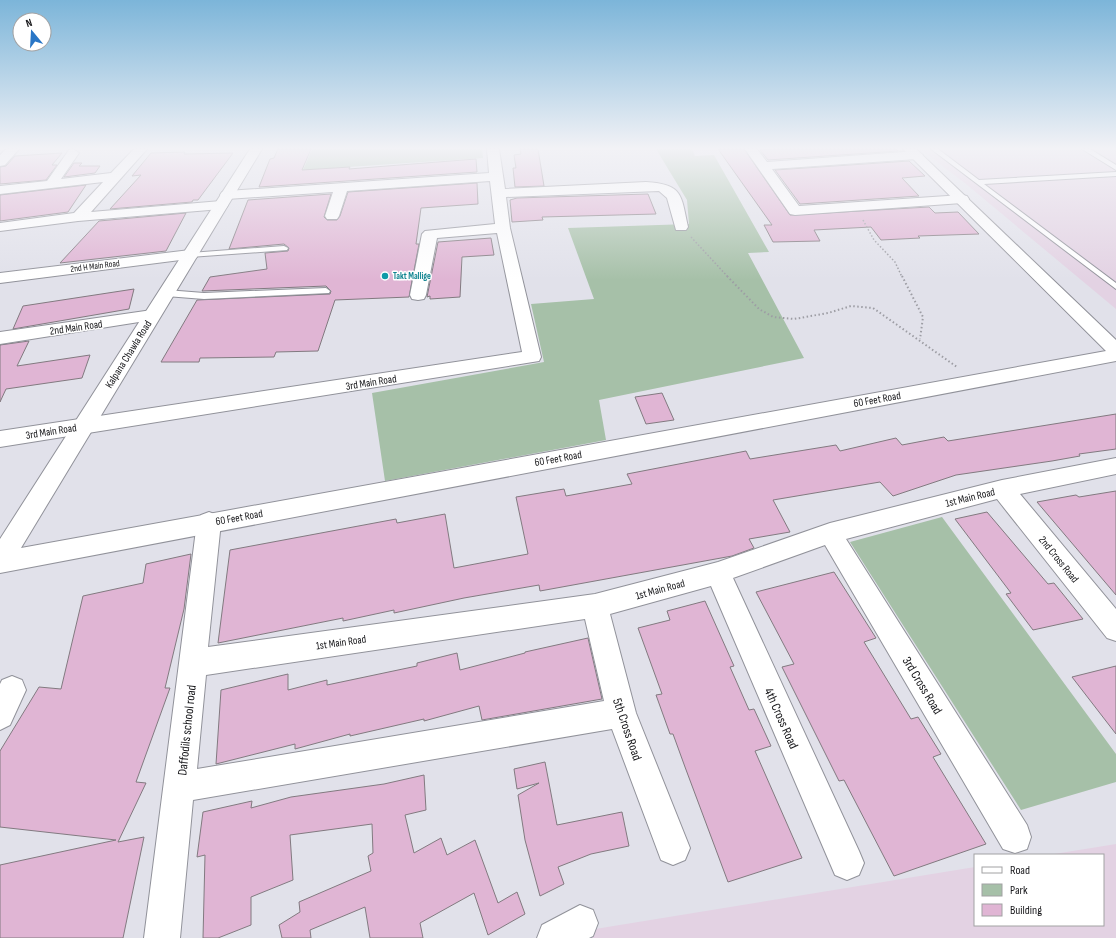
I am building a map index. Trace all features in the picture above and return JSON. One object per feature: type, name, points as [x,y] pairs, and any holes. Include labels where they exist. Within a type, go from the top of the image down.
[{"type":"street","points":[[78,217],[100,193]]},
{"type":"street","name":"Kalpana Chawla Road","points":[[0,561],[229,193]]},
{"type":"street","points":[[0,227],[294,193]]},
{"type":"street","points":[[332,216],[339,193]]},
{"type":"street","name":"3rd Main Road","points":[[0,439],[532,357],[503,228],[497,193]]},
{"type":"street","points":[[669,193],[674,197],[681,227]]},
{"type":"street","points":[[782,193],[795,211],[962,199]]},
{"type":"street","points":[[956,193],[1116,350]]},
{"type":"street","points":[[418,295],[430,234],[503,228]]},
{"type":"street","name":"2nd H Main Road","points":[[0,278],[190,255]]},
{"type":"street","name":"2nd Main Road","points":[[0,338],[152,315]]},
{"type":"street","name":"60 Feet Road","points":[[0,561],[1116,355]]},
{"type":"street","name":"1st Main Road","points":[[193,663],[595,606],[718,573],[830,533],[1002,489],[1116,466]]},
{"type":"street","name":"2nd Cross Road","points":[[1002,489],[1116,629]]},
{"type":"street","name":"Daffodils school road","points":[[162,938],[180,787],[208,522]]},
{"type":"street","name":"3rd Cross Road","points":[[830,533],[1015,837]]},
{"type":"street","name":"4th Cross Road","points":[[718,573],[847,863]]},
{"type":"street","name":"5th Cross Road","points":[[595,606],[621,713],[673,848]]},
{"type":"street","points":[[180,787],[621,713]]},
{"type":"lane","points":[[993,193],[1116,287]]},
{"type":"lane","points":[[190,255],[284,248]]},
{"type":"lane","points":[[166,293],[204,296],[326,291]]},
{"type":"path","points":[[855,206],[874,240],[895,262],[923,317],[920,339]]},
{"type":"path","points":[[681,227],[758,310],[774,316],[794,319],[828,313],[851,306],[873,308],[920,339],[977,381]]},
{"type":"shaded area","points":[[977,193],[1116,193],[1116,309]]},
{"type":"shaded area","points":[[1116,844],[1116,938],[592,938],[589,930],[974,867],[974,926],[1104,926],[1104,854],[1054,854]]},
{"type":"green space","points":[[683,193],[735,193],[769,252],[748,253],[804,358],[599,400],[606,440],[385,481],[372,393],[544,362],[531,304],[594,299],[568,228],[689,224],[687,200]]},
{"type":"green space","points":[[942,517],[1116,754],[1116,782],[1021,810],[850,542]]},
{"type":"building","points":[[19,193],[81,193],[68,212],[0,221],[0,195]]},
{"type":"building","points":[[125,193],[203,193],[198,200],[193,200],[192,202],[110,209]]},
{"type":"building","points":[[348,193],[477,193],[478,204],[421,208],[416,244],[419,244],[409,297],[335,300],[318,351],[276,352],[274,357],[200,358],[199,362],[161,362],[197,300],[330,294],[331,291],[326,286],[202,291],[210,277],[267,269],[265,253],[288,251],[289,248],[284,244],[229,249],[248,200],[331,194],[324,217],[327,220],[337,220],[340,216]]},
{"type":"building","points":[[749,193],[775,193],[790,215],[929,207],[935,213],[958,212],[979,234],[918,236],[920,238],[881,240],[871,227],[814,230],[820,241],[773,242],[764,225],[772,225]]},
{"type":"building","points":[[792,193],[916,193],[919,196],[800,204]]},
{"type":"building","points":[[648,194],[656,214],[542,217],[543,220],[512,222],[510,200],[517,198]]},
{"type":"building","points":[[186,213],[166,251],[60,263],[99,221]]},
{"type":"building","points":[[491,238],[494,255],[462,257],[460,297],[430,299],[430,296],[427,297],[438,242]]},
{"type":"building","points":[[134,289],[129,309],[13,329],[23,306]]},
{"type":"building","points":[[29,341],[17,366],[90,355],[82,378],[6,389],[0,402],[0,345]]},
{"type":"building","points":[[662,393],[674,420],[646,424],[635,397]]},
{"type":"building","points":[[1116,414],[1116,449],[1079,454],[1080,456],[1052,461],[956,475],[893,496],[880,482],[773,500],[790,532],[749,539],[754,548],[732,556],[540,591],[539,585],[464,598],[394,613],[394,610],[343,621],[343,618],[218,643],[230,550],[396,519],[397,523],[445,514],[454,568],[528,554],[516,497],[564,489],[566,496],[632,484],[627,474],[746,451],[750,459],[836,445],[840,451],[896,438],[902,445],[944,437],[948,441]]},
{"type":"building","points":[[1116,491],[1116,595],[1037,502],[1076,495],[1079,497]]},
{"type":"building","points":[[987,512],[1048,584],[1054,583],[1083,619],[1033,630],[1006,594],[1011,593],[955,519]]},
{"type":"building","points":[[191,554],[184,609],[165,688],[170,688],[136,782],[146,783],[118,842],[144,837],[123,938],[0,938],[0,865],[116,840],[0,827],[0,751],[39,687],[61,689],[83,596],[143,583],[146,564]]},
{"type":"building","points":[[834,572],[876,638],[864,642],[911,719],[918,717],[941,754],[933,757],[986,844],[894,876],[844,780],[839,781],[782,667],[794,664],[756,592]]},
{"type":"building","points":[[705,601],[734,666],[730,667],[749,710],[754,709],[771,746],[755,751],[802,858],[728,882],[673,734],[670,734],[656,695],[662,694],[638,628],[670,620],[667,611]]},
{"type":"building","points":[[588,638],[602,699],[482,720],[479,706],[424,721],[424,719],[350,736],[350,734],[295,749],[295,744],[216,764],[221,690],[288,674],[288,690],[327,680],[327,685],[417,666],[417,663],[457,653],[460,670],[525,652]]},
{"type":"building","points":[[1116,666],[1116,734],[1072,677]]},
{"type":"building","points":[[545,762],[557,825],[622,812],[629,846],[591,854],[558,867],[564,884],[540,896],[525,840],[518,795],[539,783],[517,789],[514,769]]},
{"type":"building","points":[[424,775],[426,810],[405,815],[414,853],[441,838],[447,855],[475,840],[498,903],[517,892],[525,914],[488,935],[474,893],[420,923],[423,938],[370,938],[365,907],[310,930],[311,938],[282,938],[279,925],[300,912],[299,902],[371,871],[368,856],[373,853],[372,824],[290,835],[293,880],[251,897],[251,925],[218,938],[203,938],[205,855],[197,857],[203,812],[252,801],[251,808],[291,797],[384,784]]},
{"type":"place","name":"Takt Mallige","points":[[385,276]]}]
